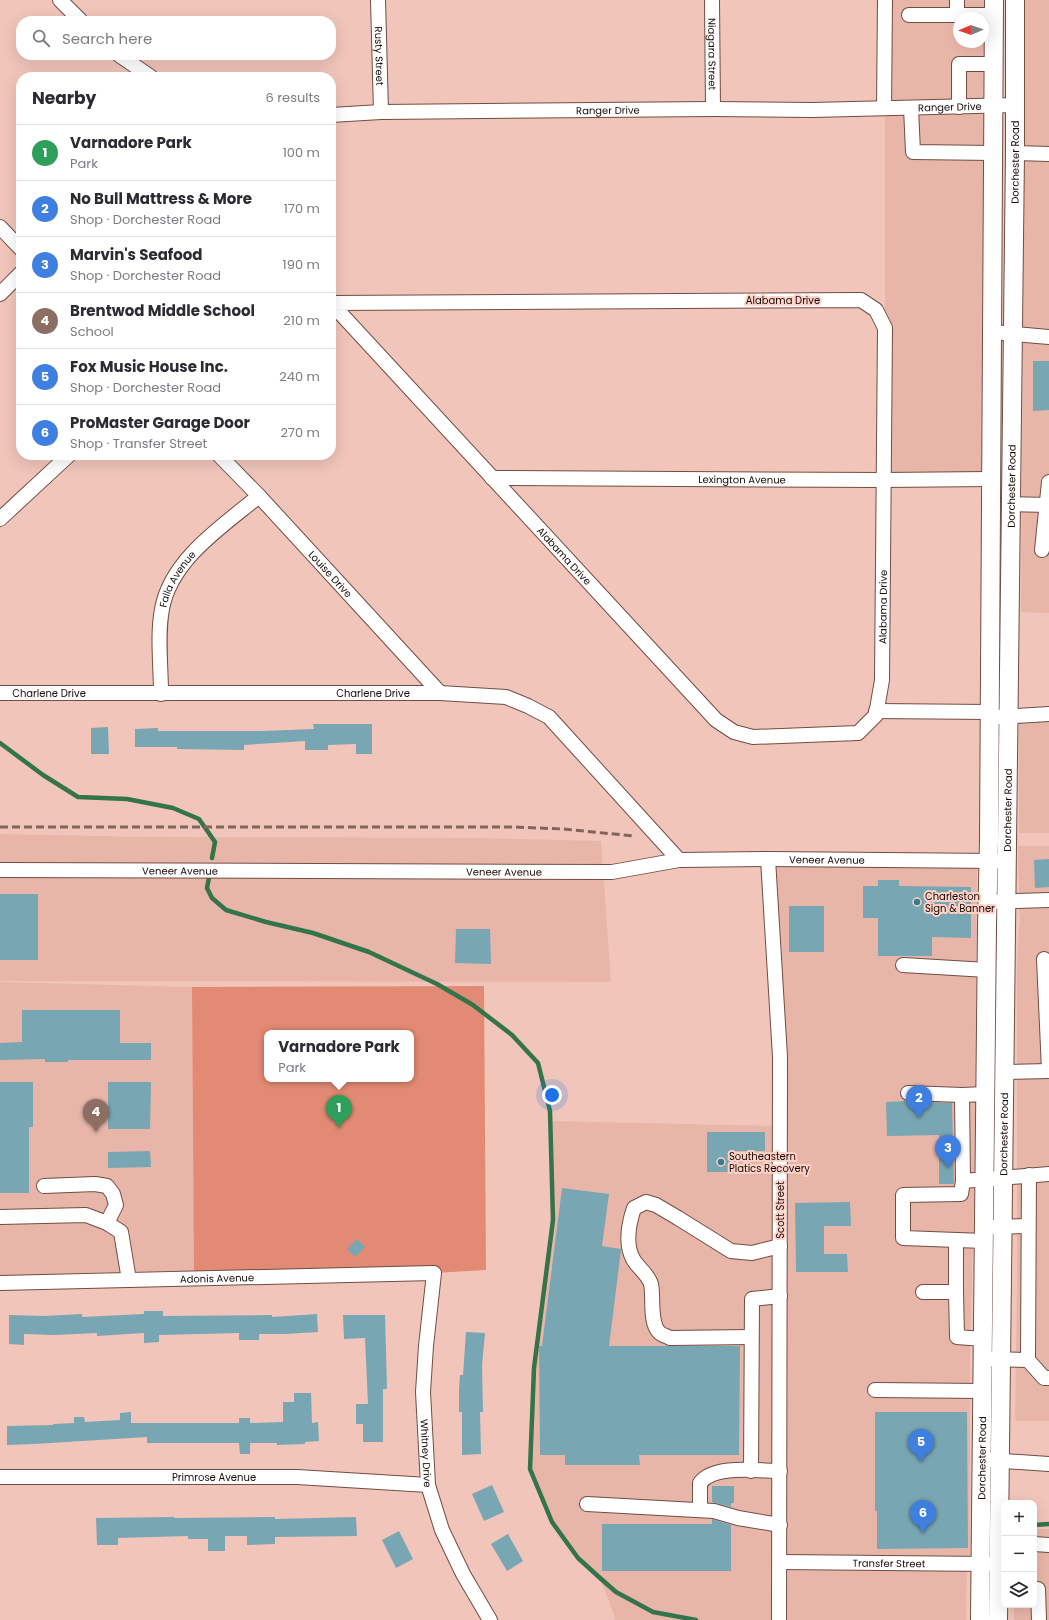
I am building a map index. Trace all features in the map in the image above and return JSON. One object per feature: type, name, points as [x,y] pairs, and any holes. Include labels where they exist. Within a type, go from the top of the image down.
[{"type":"main road","name":"Dorchester Road","points":[[980,1620],[981,1564],[995,1544],[1000,1461],[1016,105],[1015,0]]},
{"type":"main road","name":"Dorchester Road","points":[[994,8],[989,861],[982,1459],[999,1565],[1001,1591],[998,1620]]},
{"type":"street","points":[[60,0],[76,16]]},
{"type":"street","name":"Rusty Street","points":[[378,0],[381,112]]},
{"type":"street","name":"Niagara Street","points":[[712,0],[713,109]]},
{"type":"street","points":[[884,108],[885,0]]},
{"type":"street","points":[[957,0],[957,12]]},
{"type":"street","points":[[973,12],[994,8]]},
{"type":"street","points":[[909,15],[953,15]]},
{"type":"street","points":[[126,60],[144,72]]},
{"type":"street","points":[[959,107],[959,64],[993,64]]},
{"type":"street","name":"Ranger Drive","points":[[336,115],[381,112],[713,109],[812,110],[1016,105]]},
{"type":"street","points":[[911,108],[913,152],[993,153]]},
{"type":"street","points":[[1015,153],[1049,154]]},
{"type":"street","points":[[0,227],[16,244]]},
{"type":"street","points":[[0,294],[16,278]]},
{"type":"street","name":"Alabama Drive","points":[[336,303],[862,300],[876,310],[885,328],[882,680],[876,715],[858,733],[753,737],[734,732],[716,720],[336,308]]},
{"type":"street","points":[[992,332],[1049,337]]},
{"type":"street","points":[[0,519],[64,460]]},
{"type":"street","name":"Louise Drive","points":[[224,460],[259,496],[440,693]]},
{"type":"street","name":"Lexington Avenue","points":[[492,478],[883,480],[991,479]]},
{"type":"street","points":[[1042,550],[1048,505],[1049,482]]},
{"type":"street","name":"Falla Avenue","points":[[161,694],[160,635],[162,609],[166,592],[174,577],[188,557],[259,496]]},
{"type":"street","points":[[1011,504],[1048,505]]},
{"type":"street","name":"Charlene Drive","points":[[0,693],[440,693],[506,697],[549,717],[679,860]]},
{"type":"street","points":[[876,711],[1009,716],[1049,714]]},
{"type":"street","name":"Veneer Avenue","points":[[0,870],[612,872],[679,860],[768,859],[1007,861]]},
{"type":"street","name":"Scott Street","points":[[768,859],[780,1058],[779,1620]]},
{"type":"street","points":[[988,902],[1049,900]]},
{"type":"street","points":[[1005,1072],[1049,1071],[1044,959]]},
{"type":"street","points":[[903,965],[987,970]]},
{"type":"street","points":[[908,1093],[962,1095],[986,1094]]},
{"type":"street","points":[[962,1095],[963,1181],[961,1194],[902,1195],[903,1238],[956,1240],[984,1234],[1003,1227],[1028,1226]]},
{"type":"street","points":[[963,1181],[985,1181],[1003,1177],[1049,1174]]},
{"type":"street","points":[[1029,1175],[1028,1360],[1044,1378],[1049,1378]]},
{"type":"street","points":[[44,1186],[95,1184],[107,1186],[113,1194],[116,1205],[107,1223]]},
{"type":"street","points":[[751,1337],[670,1338],[659,1332],[653,1319],[651,1285],[648,1278],[633,1258],[629,1242],[629,1223],[634,1208],[646,1202],[656,1205],[731,1251],[752,1253],[780,1246]]},
{"type":"street","points":[[0,1217],[86,1215],[107,1223],[121,1232],[128,1280]]},
{"type":"street","points":[[956,1240],[956,1337],[983,1339]]},
{"type":"street","name":"Adonis Avenue","points":[[0,1283],[434,1273]]},
{"type":"street","name":"Whitney Drive","points":[[434,1273],[426,1346],[423,1392],[428,1485],[442,1530],[463,1574],[490,1620]]},
{"type":"street","points":[[923,1292],[956,1292]]},
{"type":"street","points":[[750,1471],[752,1299],[780,1296]]},
{"type":"street","points":[[983,1359],[1028,1360]]},
{"type":"street","points":[[875,1390],[983,1391]]},
{"type":"street","points":[[982,1459],[1049,1464]]},
{"type":"street","points":[[700,1510],[700,1487],[703,1480],[718,1472],[780,1471]]},
{"type":"street","name":"Primrose Avenue","points":[[0,1477],[297,1478],[428,1485]]},
{"type":"street","points":[[588,1504],[714,1511],[738,1518],[780,1525]]},
{"type":"street","points":[[1037,1544],[1049,1545]]},
{"type":"street","name":"Transfer Street","points":[[780,1562],[999,1565]]},
{"type":"street","points":[[1040,1589],[1042,1616]]},
{"type":"shaded area","points":[[885,0],[985,0],[985,12],[953,12],[953,48],[985,48],[981,479],[883,480],[885,328]]},
{"type":"shaded area","points":[[1025,0],[1049,0],[1049,613],[1021,612]]},
{"type":"shaded area","points":[[1049,714],[1049,833],[1019,833],[1019,716]]},
{"type":"shaded area","points":[[0,834],[149,837],[473,838],[601,841],[611,982],[0,981]]},
{"type":"shaded area","points":[[1018,846],[1049,846],[1049,1421],[1015,1421],[1017,1293],[1017,964],[1020,926]]},
{"type":"shaded area","points":[[768,859],[977,861],[975,1167],[970,1351],[970,1564],[967,1564],[966,1620],[616,1620],[600,1578],[578,1558],[552,1522],[530,1469],[534,1368],[553,1220],[550,1121],[781,1126]]},
{"type":"shaded area","points":[[0,982],[192,987],[194,1278],[0,1283]]},
{"type":"shaded area","points":[[484,986],[486,1270],[434,1273],[194,1278],[192,987]]},
{"type":"shaded area","points":[[1037,1529],[1049,1529],[1049,1620],[1014,1620],[1014,1608],[1037,1608]]},
{"type":"building","points":[[1033,361],[1049,361],[1049,410],[1033,411]]},
{"type":"building","points":[[313,724],[372,724],[372,754],[356,754],[356,744],[328,745],[328,750],[305,750],[305,741],[244,745],[244,750],[135,747],[135,729],[158,728],[158,731],[262,731],[314,729]]},
{"type":"building","points":[[108,727],[109,754],[91,754],[91,728]]},
{"type":"building","points":[[1049,859],[1049,887],[1035,888],[1034,860]]},
{"type":"building","name":"Charleston Sign & Banner","points":[[878,880],[899,880],[899,886],[971,887],[971,938],[932,937],[932,956],[878,956],[878,918],[863,918],[863,886],[878,886]]},
{"type":"building","points":[[0,894],[38,894],[38,960],[0,960]]},
{"type":"building","points":[[789,906],[824,906],[824,952],[789,952]]},
{"type":"building","points":[[456,929],[490,929],[491,964],[455,963]]},
{"type":"building","points":[[22,1010],[120,1010],[120,1043],[151,1043],[151,1060],[68,1060],[68,1062],[45,1062],[45,1059],[0,1060],[0,1043],[22,1042]]},
{"type":"building","points":[[0,1082],[33,1082],[33,1127],[29,1127],[29,1193],[0,1193]]},
{"type":"building","points":[[108,1082],[151,1082],[150,1129],[108,1129]]},
{"type":"building","points":[[907,1101],[952,1103],[954,1184],[939,1184],[939,1135],[887,1136],[886,1102]]},
{"type":"building","name":"Southeastern Platics Recovery","points":[[707,1132],[765,1132],[765,1151],[735,1151],[736,1172],[707,1172]]},
{"type":"building","points":[[150,1151],[151,1167],[108,1168],[108,1152]]},
{"type":"building","points":[[562,1188],[609,1194],[602,1246],[621,1250],[609,1346],[740,1346],[739,1455],[639,1455],[640,1465],[565,1465],[565,1455],[540,1455],[539,1346],[542,1346]]},
{"type":"building","points":[[850,1202],[851,1226],[824,1226],[824,1254],[847,1254],[848,1272],[796,1272],[795,1203]]},
{"type":"building","points":[[357,1239],[365,1247],[355,1257],[347,1249]]},
{"type":"building","points":[[144,1311],[163,1311],[163,1316],[272,1315],[272,1317],[317,1314],[318,1332],[259,1334],[259,1340],[239,1340],[239,1333],[159,1335],[159,1342],[144,1343],[144,1333],[97,1336],[97,1333],[55,1335],[24,1334],[24,1345],[9,1344],[9,1315],[44,1316],[82,1314],[82,1317],[144,1314]]},
{"type":"building","points":[[343,1315],[385,1315],[387,1389],[383,1389],[383,1442],[363,1442],[363,1424],[356,1424],[356,1404],[368,1404],[365,1338],[344,1339]]},
{"type":"building","points":[[466,1332],[485,1333],[482,1365],[483,1412],[480,1412],[481,1454],[462,1455],[462,1412],[459,1412],[459,1389],[460,1375],[463,1375]]},
{"type":"building","points":[[294,1393],[311,1393],[312,1423],[318,1422],[319,1441],[305,1442],[305,1444],[277,1445],[277,1443],[250,1443],[250,1454],[240,1454],[239,1443],[147,1443],[147,1437],[7,1445],[7,1426],[74,1423],[74,1417],[84,1417],[85,1422],[120,1420],[120,1413],[131,1412],[131,1423],[239,1423],[239,1418],[250,1418],[250,1423],[283,1422],[283,1402],[294,1402]]},
{"type":"building","points":[[875,1412],[967,1412],[968,1548],[877,1549],[877,1511],[875,1511]]},
{"type":"building","points":[[492,1485],[504,1512],[484,1521],[472,1494]]},
{"type":"building","points":[[712,1486],[734,1486],[734,1503],[731,1503],[731,1507],[712,1502]]},
{"type":"building","points":[[275,1517],[275,1519],[356,1517],[357,1536],[275,1537],[275,1544],[247,1545],[247,1536],[225,1536],[225,1551],[208,1551],[208,1539],[188,1539],[188,1536],[118,1538],[118,1545],[97,1545],[96,1518]]},
{"type":"building","points":[[712,1519],[731,1525],[731,1571],[602,1571],[602,1524],[712,1524]]},
{"type":"building","points":[[399,1531],[413,1559],[396,1568],[382,1540]]},
{"type":"building","points":[[508,1534],[523,1561],[507,1571],[491,1544]]},
{"type":"waterway","points":[[0,743],[43,775],[78,797],[127,799],[173,808],[199,819],[215,842],[212,858]]},
{"type":"waterway","points":[[210,872],[207,888],[212,898],[226,910],[266,922],[313,933],[369,952],[437,984],[473,1005],[512,1035],[538,1063],[550,1111],[553,1220],[534,1368],[530,1469],[552,1522],[578,1558],[616,1592],[653,1612],[696,1620]]},
{"type":"waterway","points":[[1037,1525],[1049,1524]]},
{"type":"railway","points":[[0,827],[514,827],[563,829],[634,836]]},
{"type":"place","name":"Charleston Sign & Banner","points":[[917,902]]},
{"type":"place","name":"No Bull Mattress & More","points":[[919,1118]]},
{"type":"place","name":"Varnadore Park","points":[[339,1128]]},
{"type":"place","name":"Brentwod Middle School","points":[[96,1132]]},
{"type":"place","name":"Southeastern Platics Recovery","points":[[721,1162]]},
{"type":"place","name":"Marvin's Seafood","points":[[948,1168]]},
{"type":"place","name":"Fox Music House Inc.","points":[[921,1462]]},
{"type":"place","name":"ProMaster Garage Door","points":[[923,1533]]}]
